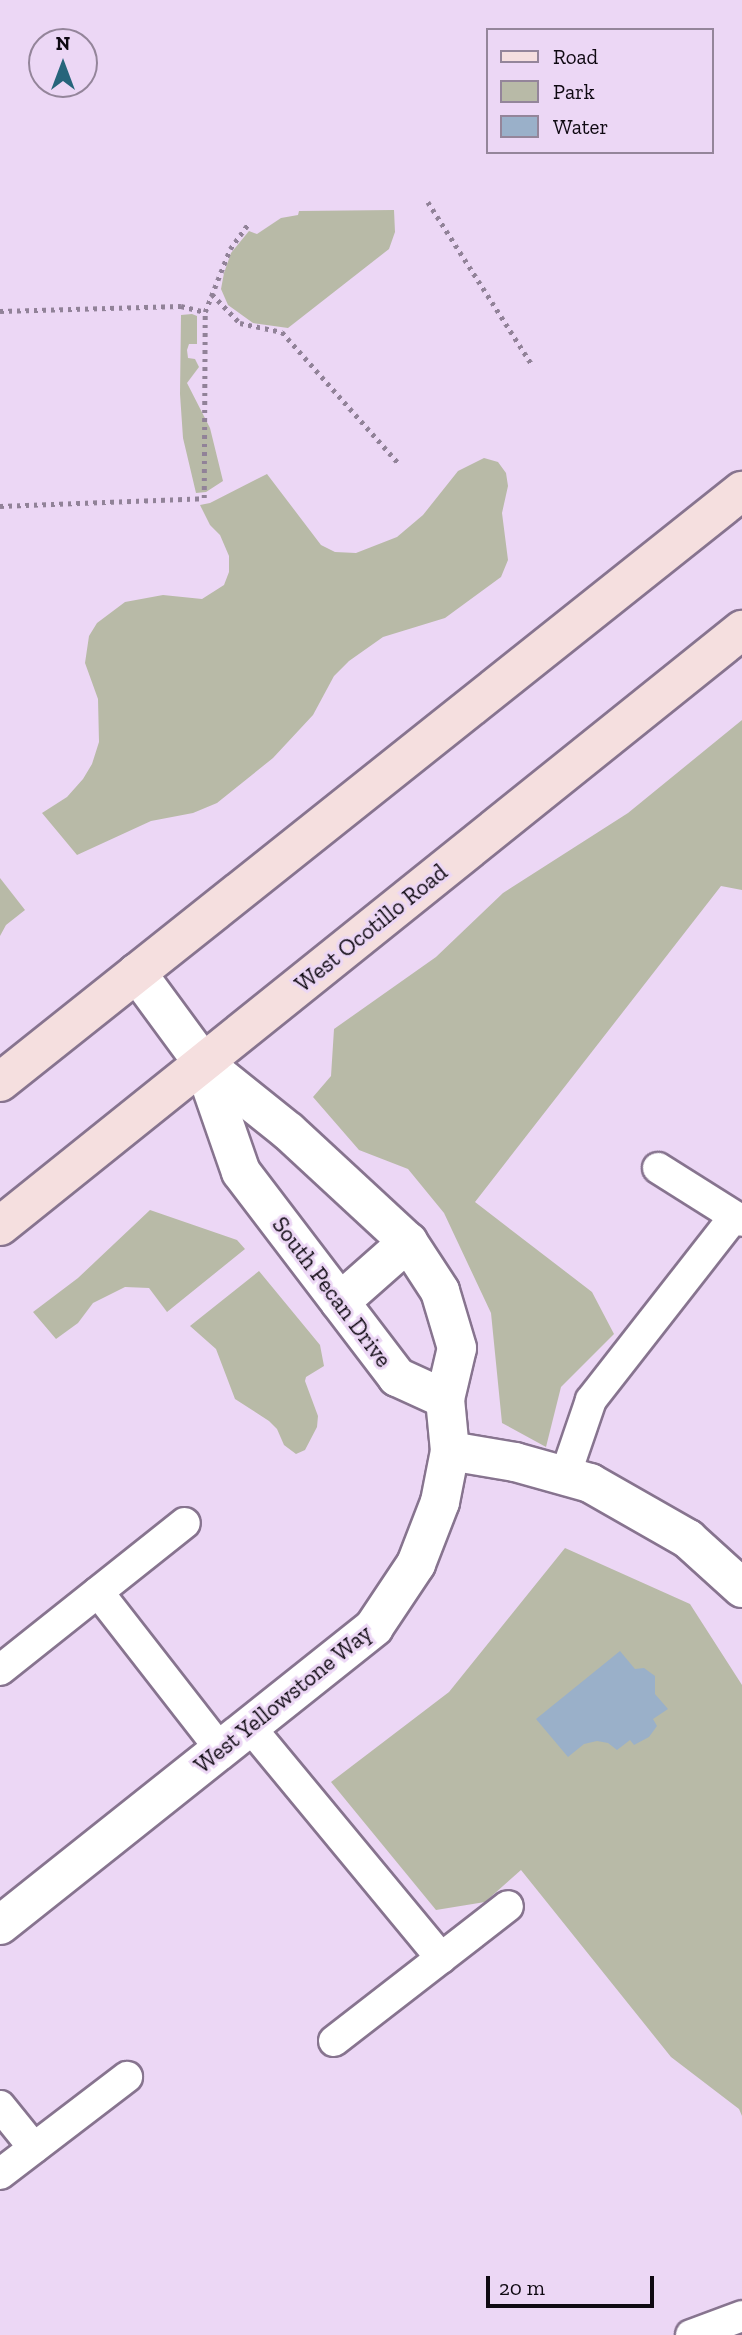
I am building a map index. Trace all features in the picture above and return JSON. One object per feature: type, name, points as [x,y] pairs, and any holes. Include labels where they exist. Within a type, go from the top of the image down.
[{"type":"main road","points":[[0,1082],[742,491]]},
{"type":"main road","name":"West Ocotillo Road","points":[[0,1226],[742,630]]},
{"type":"street","points":[[137,973],[203,1063],[288,1131],[408,1242],[440,1291],[457,1348],[445,1399]]},
{"type":"street","name":"South Pecan Drive","points":[[203,1063],[241,1172],[397,1377],[445,1399]]},
{"type":"street","points":[[340,1302],[408,1242]]},
{"type":"street","name":"West Yellowstone Way","points":[[0,1925],[374,1627],[416,1564],[440,1502],[450,1451],[445,1399]]},
{"type":"street","points":[[450,1451],[515,1462],[590,1483],[688,1539],[742,1588]]},
{"type":"lane","points":[[565,1476],[591,1400],[643,1329],[738,1219],[659,1168]]},
{"type":"lane","points":[[0,1670],[185,1523]]},
{"type":"lane","points":[[98,1592],[441,1958]]},
{"type":"lane","points":[[334,2041],[508,1906]]},
{"type":"lane","points":[[0,2174],[127,2077]]},
{"type":"lane","points":[[0,2106],[34,2148]]},
{"type":"lane","points":[[691,2335],[742,2316]]},
{"type":"path","points":[[428,202],[533,366]]},
{"type":"path","points":[[0,506],[204,499],[205,312],[230,250],[248,224]]},
{"type":"path","points":[[212,293],[240,323],[282,332],[399,464]]},
{"type":"path","points":[[0,311],[181,306],[205,312]]},
{"type":"green space","points":[[394,210],[395,232],[389,249],[288,328],[253,323],[228,305],[221,289],[224,273],[231,253],[249,231],[257,234],[281,218],[298,215],[299,211]]},
{"type":"green space","points":[[181,315],[197,316],[197,344],[189,344],[188,358],[195,359],[199,367],[187,383],[210,428],[223,481],[206,492],[196,493],[183,438],[180,394]]},
{"type":"green space","points":[[484,458],[498,462],[506,473],[508,486],[502,513],[508,560],[501,577],[445,618],[383,637],[349,661],[334,676],[313,715],[273,758],[217,803],[193,813],[151,821],[77,855],[42,813],[67,797],[83,779],[92,764],[99,742],[98,699],[85,663],[89,636],[97,623],[125,602],[163,595],[202,599],[224,585],[229,572],[229,556],[220,535],[210,525],[200,505],[210,503],[267,474],[321,545],[335,552],[356,553],[397,537],[423,515],[458,471]]},
{"type":"green space","points":[[742,720],[742,890],[721,886],[475,1202],[592,1292],[614,1334],[561,1387],[546,1447],[502,1423],[491,1313],[444,1213],[408,1169],[359,1150],[313,1097],[331,1076],[334,1029],[436,957],[503,893],[628,813]]},
{"type":"green space","points":[[0,878],[25,910],[6,925],[0,936]]},
{"type":"green space","points":[[150,1210],[237,1240],[245,1249],[167,1312],[149,1288],[125,1287],[93,1303],[78,1323],[56,1339],[33,1312],[78,1278]]},
{"type":"green space","points":[[259,1271],[320,1345],[324,1366],[306,1377],[305,1381],[318,1416],[317,1427],[305,1450],[296,1454],[284,1445],[277,1429],[269,1421],[235,1399],[216,1349],[190,1326]]},
{"type":"green space","points":[[565,1548],[690,1604],[742,1685],[742,2116],[739,2109],[671,2057],[521,1870],[485,1902],[436,1910],[331,1782],[449,1692]]},
{"type":"water","points":[[620,1651],[635,1669],[644,1668],[655,1676],[655,1694],[668,1709],[653,1719],[657,1726],[649,1737],[634,1745],[630,1740],[617,1750],[608,1743],[597,1741],[584,1744],[568,1757],[536,1719]]}]
